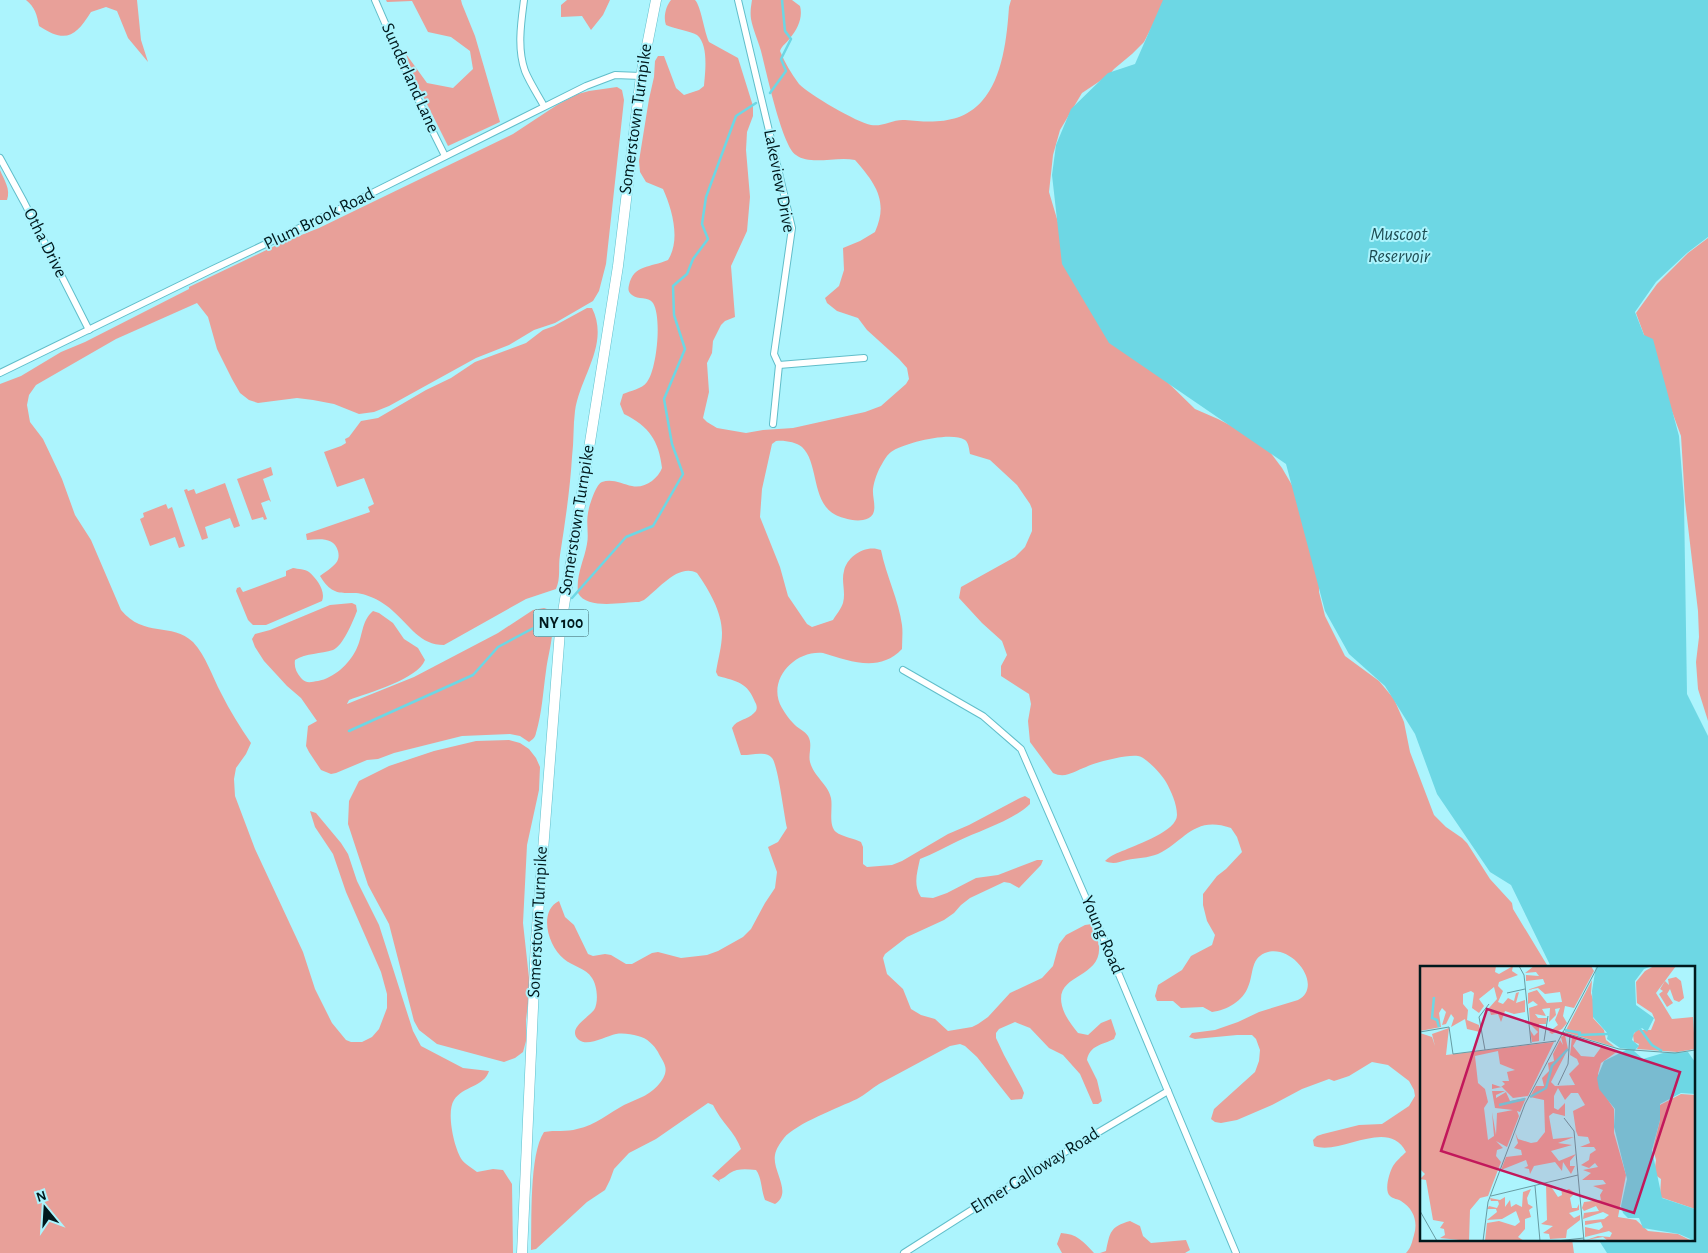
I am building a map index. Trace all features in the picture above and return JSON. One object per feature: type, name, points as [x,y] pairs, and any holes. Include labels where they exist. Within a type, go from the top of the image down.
[{"type":"main road","name":"Somerstown Turnpike","points":[[522,1253],[536,941],[558,654],[564,599],[618,266],[640,76],[656,0]]},
{"type":"street","name":"Sunderland Lane","points":[[374,0],[429,124],[446,156]]},
{"type":"street","points":[[524,0],[521,25],[521,56],[526,72],[544,106]]},
{"type":"street","name":"Lakeview Drive","points":[[738,0],[792,228],[774,354],[779,365],[773,424]]},
{"type":"street","name":"Plum Brook Road","points":[[0,374],[354,202],[586,86],[615,75],[640,76]]},
{"type":"street","name":"Otha Drive","points":[[0,158],[89,330]]},
{"type":"street","points":[[779,365],[864,358]]},
{"type":"street","name":"Young Road","points":[[903,670],[983,716],[1021,749],[1236,1253]]},
{"type":"street","name":"Elmer Galloway Road","points":[[904,1253],[1033,1171],[1168,1091]]},
{"type":"shaded area","points":[[26,0],[137,0],[141,40],[148,62],[128,38],[117,11],[106,7],[91,12],[75,32],[63,36],[48,32],[39,26],[32,5]]},
{"type":"shaded area","points":[[386,0],[461,0],[475,36],[500,122],[448,146],[414,78],[406,54],[427,83],[453,88],[473,69],[470,51],[451,37],[428,32],[412,1],[387,2]]},
{"type":"shaded area","points":[[567,0],[610,0],[603,15],[591,30],[582,16],[561,17],[561,5]]},
{"type":"shaded area","points":[[671,0],[695,0],[709,42],[738,58],[753,106],[753,116],[747,132],[746,150],[750,197],[747,231],[731,266],[735,317],[721,325],[713,341],[712,353],[707,363],[709,392],[703,418],[717,428],[746,433],[793,428],[865,412],[881,406],[906,384],[909,379],[907,368],[867,330],[858,318],[837,311],[827,303],[825,298],[839,286],[844,270],[843,248],[875,232],[881,211],[878,193],[869,177],[855,160],[809,160],[796,155],[791,149],[780,123],[752,23],[752,0],[792,0],[800,6],[801,14],[797,27],[780,51],[799,84],[822,101],[845,114],[871,125],[880,125],[901,120],[926,122],[946,120],[956,118],[974,109],[989,92],[995,81],[1003,56],[1011,0],[1164,0],[1144,42],[1109,75],[1082,93],[1060,130],[1053,155],[1049,192],[1060,229],[1156,371],[1195,409],[1253,437],[1270,452],[1282,468],[1303,504],[1319,575],[1319,592],[1325,616],[1345,656],[1379,681],[1394,699],[1404,722],[1410,752],[1434,815],[1467,843],[1490,879],[1512,903],[1513,909],[1547,965],[1420,966],[1420,1240],[1572,1240],[1574,1253],[1406,1253],[1411,1245],[1415,1230],[1414,1216],[1405,1204],[1391,1197],[1387,1190],[1391,1169],[1406,1152],[1398,1142],[1388,1138],[1376,1137],[1325,1148],[1314,1146],[1313,1140],[1323,1134],[1359,1125],[1382,1124],[1409,1106],[1415,1096],[1414,1090],[1409,1081],[1388,1065],[1372,1062],[1349,1076],[1334,1081],[1329,1079],[1302,1089],[1272,1105],[1237,1120],[1221,1123],[1211,1119],[1214,1109],[1255,1072],[1260,1050],[1256,1039],[1252,1035],[1195,1039],[1189,1037],[1192,1033],[1215,1030],[1259,1012],[1298,1000],[1305,994],[1308,986],[1307,977],[1295,960],[1278,951],[1268,952],[1262,954],[1255,962],[1246,992],[1229,1007],[1212,1012],[1203,1007],[1181,1008],[1173,1001],[1157,1001],[1155,996],[1158,985],[1182,970],[1191,956],[1212,945],[1215,935],[1207,921],[1203,905],[1203,894],[1217,876],[1242,852],[1237,837],[1231,828],[1208,825],[1191,831],[1158,854],[1116,863],[1105,861],[1114,854],[1164,832],[1175,821],[1177,815],[1176,806],[1161,775],[1141,757],[1127,756],[1112,759],[1070,774],[1058,775],[1053,773],[1030,742],[1028,721],[1031,704],[1029,694],[1001,676],[1001,666],[1007,655],[1002,641],[959,598],[961,587],[1015,557],[1025,547],[1032,531],[1032,509],[1017,485],[990,460],[970,454],[965,440],[949,437],[916,442],[890,453],[881,466],[874,483],[874,512],[869,518],[863,520],[846,519],[833,513],[825,506],[820,497],[812,465],[802,447],[786,441],[776,441],[772,444],[762,489],[760,517],[780,567],[788,596],[807,624],[812,627],[833,620],[843,603],[843,575],[846,566],[853,556],[863,550],[875,549],[881,550],[898,607],[902,631],[902,649],[884,661],[874,663],[854,662],[823,653],[812,653],[802,657],[793,662],[780,678],[778,698],[789,718],[807,734],[810,746],[810,762],[831,798],[831,821],[834,829],[841,835],[861,842],[863,847],[863,864],[867,867],[892,865],[902,861],[948,834],[1020,798],[1025,796],[1030,799],[1030,804],[1015,815],[920,859],[916,879],[917,888],[921,897],[933,898],[976,878],[998,875],[1037,860],[1043,860],[1041,865],[1019,888],[1004,882],[970,898],[944,920],[907,937],[885,954],[883,958],[887,974],[903,989],[911,1009],[921,1015],[935,1019],[948,1031],[972,1027],[978,1024],[988,1017],[1010,993],[1042,978],[1053,966],[1059,944],[1066,935],[1085,925],[1092,924],[1099,946],[1098,958],[1092,966],[1068,984],[1063,991],[1061,1000],[1065,1014],[1078,1033],[1088,1035],[1101,1023],[1111,1019],[1116,1034],[1114,1039],[1094,1048],[1087,1060],[1097,1080],[1102,1101],[1098,1104],[1093,1104],[1080,1074],[1063,1055],[1049,1048],[1030,1028],[1015,1022],[999,1029],[996,1033],[996,1038],[1022,1088],[1024,1093],[1022,1099],[1011,1100],[977,1057],[965,1046],[960,1044],[950,1046],[879,1084],[863,1096],[807,1122],[784,1138],[775,1155],[782,1194],[775,1204],[765,1200],[756,1170],[733,1171],[719,1180],[720,1182],[712,1176],[741,1149],[713,1105],[708,1103],[656,1139],[629,1153],[614,1169],[605,1190],[587,1202],[536,1249],[531,1250],[534,1172],[539,1142],[544,1132],[573,1130],[596,1122],[650,1092],[659,1084],[666,1071],[664,1062],[656,1049],[644,1038],[630,1034],[619,1034],[583,1042],[576,1036],[576,1028],[596,1007],[596,989],[594,981],[589,975],[583,969],[564,959],[554,946],[550,938],[547,921],[553,906],[559,901],[565,917],[574,925],[588,954],[593,956],[611,955],[626,964],[632,964],[652,953],[658,952],[681,958],[707,955],[743,937],[751,929],[775,888],[777,872],[768,847],[778,842],[787,828],[779,780],[772,758],[765,754],[741,755],[732,728],[752,715],[757,706],[745,687],[736,681],[718,676],[716,672],[722,633],[720,617],[714,602],[697,573],[690,571],[676,575],[639,602],[606,604],[589,602],[578,593],[579,574],[588,540],[588,513],[597,487],[606,481],[637,487],[646,485],[654,479],[662,468],[661,458],[651,435],[640,424],[624,414],[620,404],[623,394],[639,388],[647,382],[656,355],[658,331],[656,310],[651,301],[630,293],[629,285],[631,278],[639,270],[668,260],[672,252],[675,234],[672,215],[663,189],[646,182],[640,172],[639,161],[654,77],[655,61],[658,56],[664,56],[676,88],[684,95],[699,90],[704,86],[705,52],[701,40],[697,35],[666,25],[665,19]]},
{"type":"shaded area","points":[[617,87],[622,90],[624,100],[606,264],[599,291],[593,301],[555,323],[534,330],[509,345],[476,358],[389,406],[374,412],[359,414],[334,404],[313,400],[297,398],[258,403],[249,400],[240,393],[232,379],[217,349],[208,317],[197,303],[116,339],[36,385],[29,395],[27,405],[30,422],[43,439],[62,479],[75,515],[91,540],[121,610],[130,619],[139,624],[176,632],[193,642],[202,653],[228,706],[251,743],[236,768],[234,779],[235,796],[255,849],[303,952],[315,989],[332,1023],[346,1040],[351,1042],[362,1042],[372,1037],[379,1029],[387,1008],[387,994],[381,972],[346,892],[333,854],[315,827],[310,811],[316,813],[348,854],[357,881],[379,925],[413,1031],[421,1046],[463,1068],[489,1071],[483,1080],[458,1095],[454,1100],[451,1113],[452,1130],[459,1154],[465,1163],[477,1172],[493,1169],[503,1170],[512,1184],[513,1253],[0,1253],[0,384],[21,376],[61,352],[85,342],[189,289],[189,287],[281,243],[319,228],[513,134],[557,105],[578,94]]},
{"type":"shaded area","points":[[0,170],[8,188],[7,200],[0,200]]},
{"type":"shaded area","points":[[1708,238],[1708,721],[1698,689],[1696,662],[1699,637],[1698,611],[1685,501],[1681,436],[1636,313],[1657,284],[1688,253]]},
{"type":"shaded area","points":[[587,308],[592,308],[597,321],[598,334],[596,347],[575,411],[570,482],[556,589],[526,599],[444,645],[428,642],[422,638],[392,610],[377,600],[363,594],[332,590],[320,576],[338,560],[336,546],[326,540],[307,540],[306,534],[370,512],[368,507],[374,504],[364,478],[337,487],[324,452],[346,443],[345,439],[349,437],[361,421],[378,418],[451,378],[475,362],[526,343],[543,330]]},
{"type":"shaded area","points":[[271,467],[273,475],[263,479],[271,502],[269,500],[261,503],[267,519],[264,520],[263,517],[252,520],[237,479]]},
{"type":"shaded area","points":[[225,483],[240,526],[234,528],[230,518],[205,527],[208,538],[202,540],[184,490],[194,489],[196,494]]},
{"type":"shaded area","points":[[166,504],[168,509],[172,507],[185,546],[179,548],[175,537],[150,546],[140,519],[144,517],[143,513]]},
{"type":"shaded area","points":[[293,568],[307,571],[315,578],[322,589],[322,601],[266,625],[253,625],[248,620],[236,591],[237,588],[240,587],[243,592],[286,576],[286,571]]},
{"type":"shaded area","points":[[352,603],[356,605],[357,611],[347,633],[337,648],[295,660],[296,669],[303,680],[309,682],[318,681],[330,677],[345,665],[356,650],[366,619],[373,611],[393,623],[404,639],[418,648],[425,660],[421,667],[403,679],[349,700],[347,704],[414,677],[498,633],[533,610],[544,608],[550,610],[553,625],[536,735],[529,742],[520,736],[510,734],[462,736],[394,753],[378,759],[367,760],[336,773],[331,774],[321,770],[306,746],[308,726],[317,721],[301,698],[264,661],[252,639],[255,634],[270,630],[330,605]]},
{"type":"shaded area","points":[[509,740],[520,743],[529,749],[540,767],[539,790],[527,845],[523,923],[530,987],[526,1020],[526,1041],[523,1052],[515,1058],[504,1062],[437,1044],[419,1030],[414,1021],[389,924],[368,885],[348,824],[349,801],[359,781],[389,766],[434,751],[476,741]]},
{"type":"shaded area","points":[[1130,1221],[1140,1226],[1143,1236],[1151,1243],[1186,1240],[1190,1250],[1185,1253],[1100,1253],[1106,1251],[1112,1231]]},
{"type":"shaded area","points":[[1061,1233],[1079,1239],[1094,1253],[1062,1253],[1057,1244]]},
{"type":"water","name":"Muscoot Reservoir","points":[[1163,0],[1708,0],[1708,237],[1687,253],[1656,282],[1635,312],[1644,335],[1653,339],[1679,436],[1684,501],[1687,694],[1708,736],[1708,1253],[1607,1253],[1599,1240],[1696,1240],[1696,966],[1551,966],[1511,885],[1490,872],[1437,794],[1415,734],[1385,686],[1349,654],[1325,611],[1286,464],[1109,343],[1062,264],[1052,175],[1056,145],[1071,109],[1108,73],[1135,64]]},
{"type":"waterway","points":[[770,93],[786,71],[781,59],[791,39],[785,31],[782,0]]},
{"type":"waterway","points":[[572,598],[626,537],[653,526],[683,474],[672,444],[664,399],[685,349],[674,315],[673,286],[687,274],[693,259],[708,239],[702,224],[706,197],[736,116],[756,103]]},
{"type":"waterway","points":[[349,731],[473,675],[498,647],[541,624],[548,617]]}]
